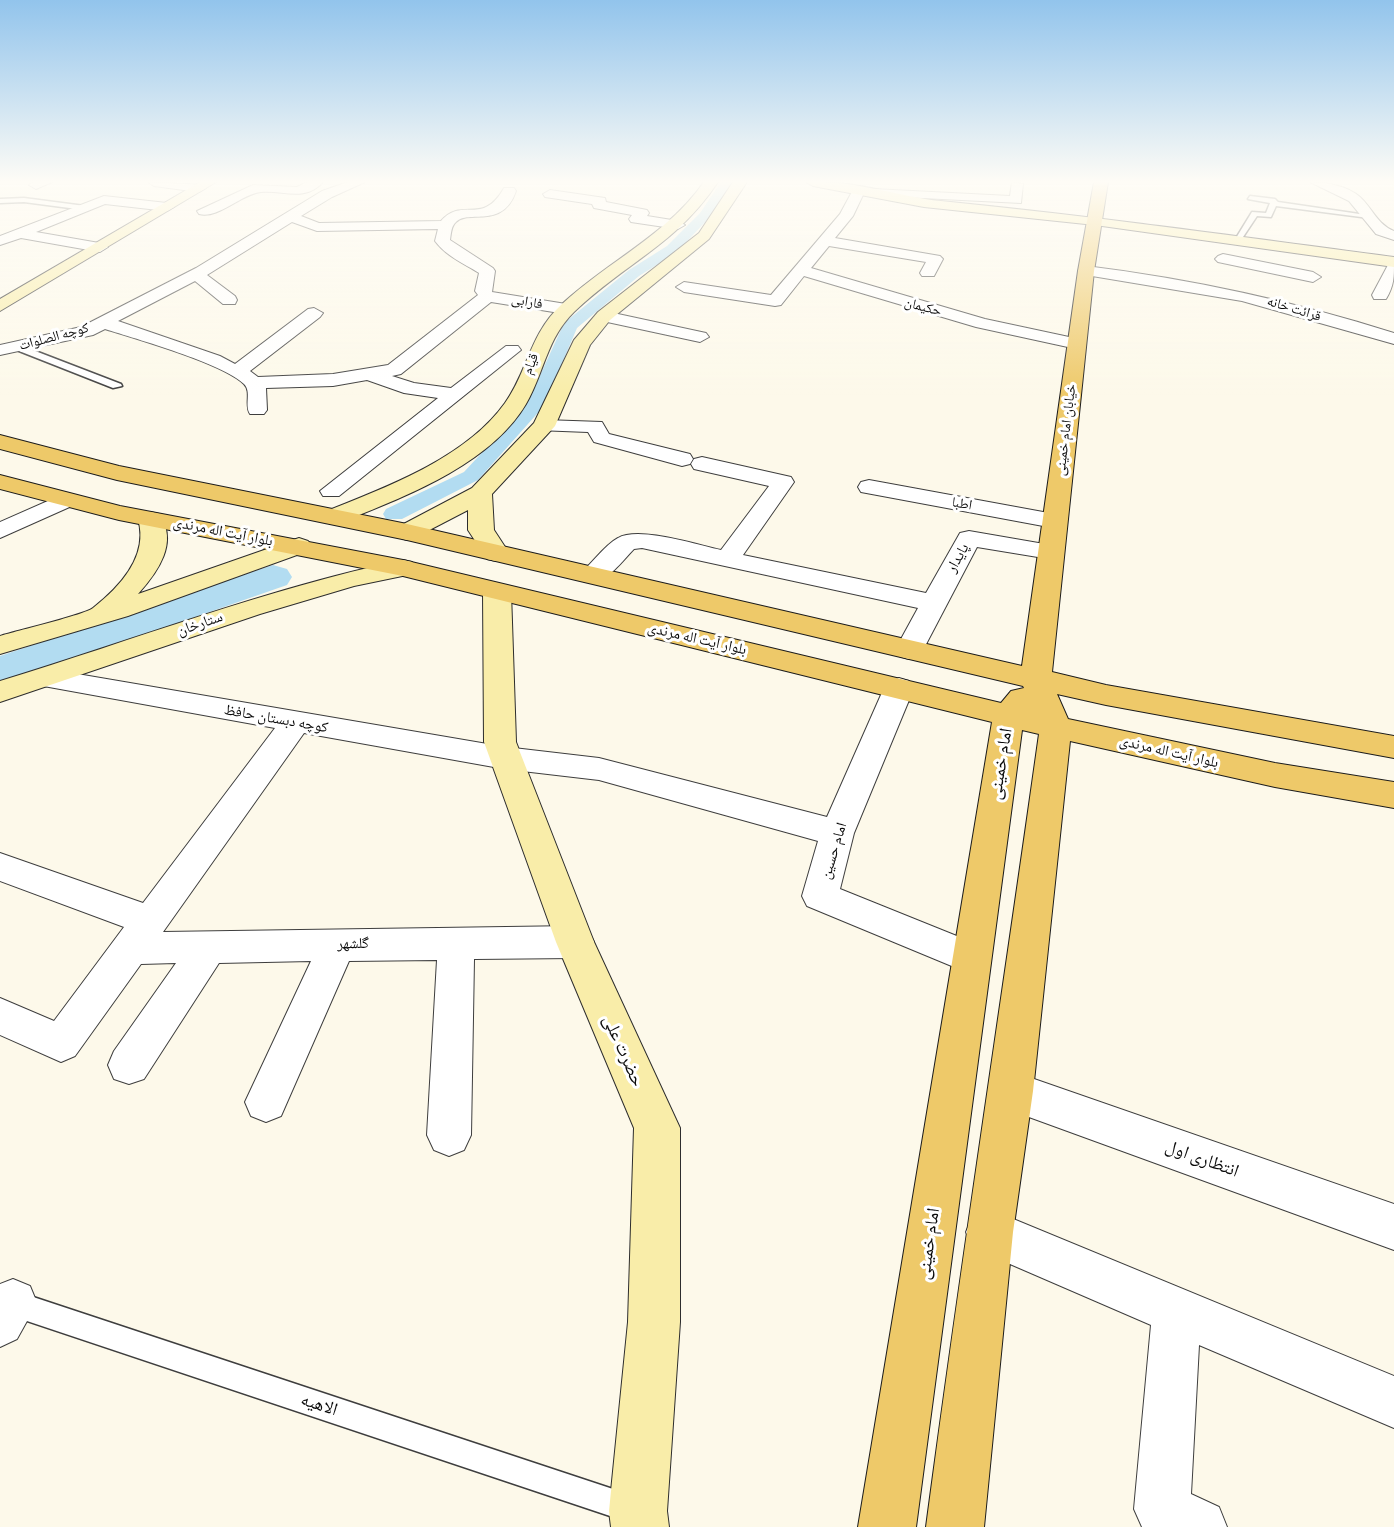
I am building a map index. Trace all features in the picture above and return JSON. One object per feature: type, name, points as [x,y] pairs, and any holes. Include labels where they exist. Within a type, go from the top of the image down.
[{"type":"main road","name":"خیابان امام خمینی","points":[[1036,680],[1050,552],[1089,253]]},
{"type":"main road","name":"بلوار آیت اله مرندی","points":[[0,442],[117,472],[332,504],[407,532],[496,572],[832,672],[1056,727],[1275,775],[1394,795]]},
{"type":"main road","name":"بلوار آیت اله مرندی","points":[[0,482],[150,519],[403,568],[592,576],[1106,695],[1394,747]]},
{"type":"main road","points":[[832,672],[852,671],[863,665],[868,656],[868,648],[855,637]]},
{"type":"main road","name":"امام خمینی","points":[[887,1527],[1010,714],[1036,680]]},
{"type":"main road","points":[[955,1527],[989,1232],[1011,1091],[1056,727],[1036,680]]},
{"type":"street","points":[[0,306],[89,253]]},
{"type":"street","name":"کوچه الصلوات","points":[[0,350],[87,331],[230,253]]},
{"type":"street","points":[[254,383],[333,380],[394,370],[465,316],[487,296],[483,291],[487,272],[457,253]]},
{"type":"street","name":"قیام","points":[[332,504],[437,473],[483,438],[516,403],[541,340],[566,309],[640,253]]},
{"type":"street","points":[[407,532],[480,493],[544,426],[581,344],[604,316],[682,253]]},
{"type":"street","points":[[684,287],[775,301],[815,253]]},
{"type":"street","points":[[896,253],[926,265],[930,253]]},
{"type":"street","points":[[1328,253],[1394,262]]},
{"type":"street","points":[[1223,259],[1313,277]]},
{"type":"street","points":[[1234,293],[1257,266]]},
{"type":"street","points":[[1380,295],[1394,268]]},
{"type":"street","name":"حکیمان","points":[[799,270],[982,323],[1077,344]]},
{"type":"street","name":"قرائت خانه","points":[[1086,271],[1173,282],[1234,293],[1289,306],[1394,339]]},
{"type":"street","points":[[196,273],[229,300]]},
{"type":"street","name":"فارابی","points":[[487,296],[566,309]]},
{"type":"street","points":[[566,309],[700,337]]},
{"type":"street","points":[[237,372],[314,313]]},
{"type":"street","points":[[103,322],[160,340],[237,372],[254,383],[258,389],[257,410]]},
{"type":"street","points":[[332,504],[454,394],[512,350]]},
{"type":"street","points":[[371,375],[411,389],[454,394]]},
{"type":"street","points":[[544,426],[595,426],[601,438],[783,482],[727,559]]},
{"type":"street","name":"اطبا","points":[[869,487],[1054,521]]},
{"type":"street","points":[[480,493],[481,530],[496,572]]},
{"type":"street","points":[[0,531],[66,500]]},
{"type":"street","points":[[102,615],[131,585],[157,543],[157,531],[150,519]]},
{"type":"street","name":"پایدار","points":[[909,650],[969,538],[1050,552]]},
{"type":"street","points":[[592,576],[627,543],[642,541],[934,603]]},
{"type":"street","points":[[0,645],[102,615],[303,547],[310,563],[308,573],[287,595]]},
{"type":"street","name":"ستارخان","points":[[0,692],[48,678],[287,595],[357,576],[403,568]]},
{"type":"street","name":"حضرت علی","points":[[496,572],[500,742],[575,942],[657,1128],[654,1322],[639,1519]]},
{"type":"street","name":"کوچه دبستان حافظ","points":[[48,678],[505,758],[599,769],[837,833]]},
{"type":"street","name":"امام حسین","points":[[899,688],[837,833],[820,896],[972,958]]},
{"type":"street","points":[[0,1016],[61,1043],[296,722]]},
{"type":"street","name":"گلشهر","points":[[0,867],[140,935],[209,947],[575,942]]},
{"type":"street","points":[[449,1135],[456,943]]},
{"type":"street","points":[[266,1102],[337,945]]},
{"type":"street","points":[[129,1065],[209,947]]},
{"type":"street","name":"انتظاری اول","points":[[1011,1091],[1394,1227]]},
{"type":"street","points":[[989,1232],[1394,1402]]},
{"type":"street","points":[[1177,1310],[1162,1509],[1199,1527]]},
{"type":"lane","points":[[17,347],[117,386]]},
{"type":"lane","name":"الاهیه","points":[[4,1308],[639,1519]]},
{"type":"waterway","points":[[394,514],[471,476],[535,406],[570,326],[634,273],[665,253]]},
{"type":"waterway","points":[[0,671],[273,577]]}]
